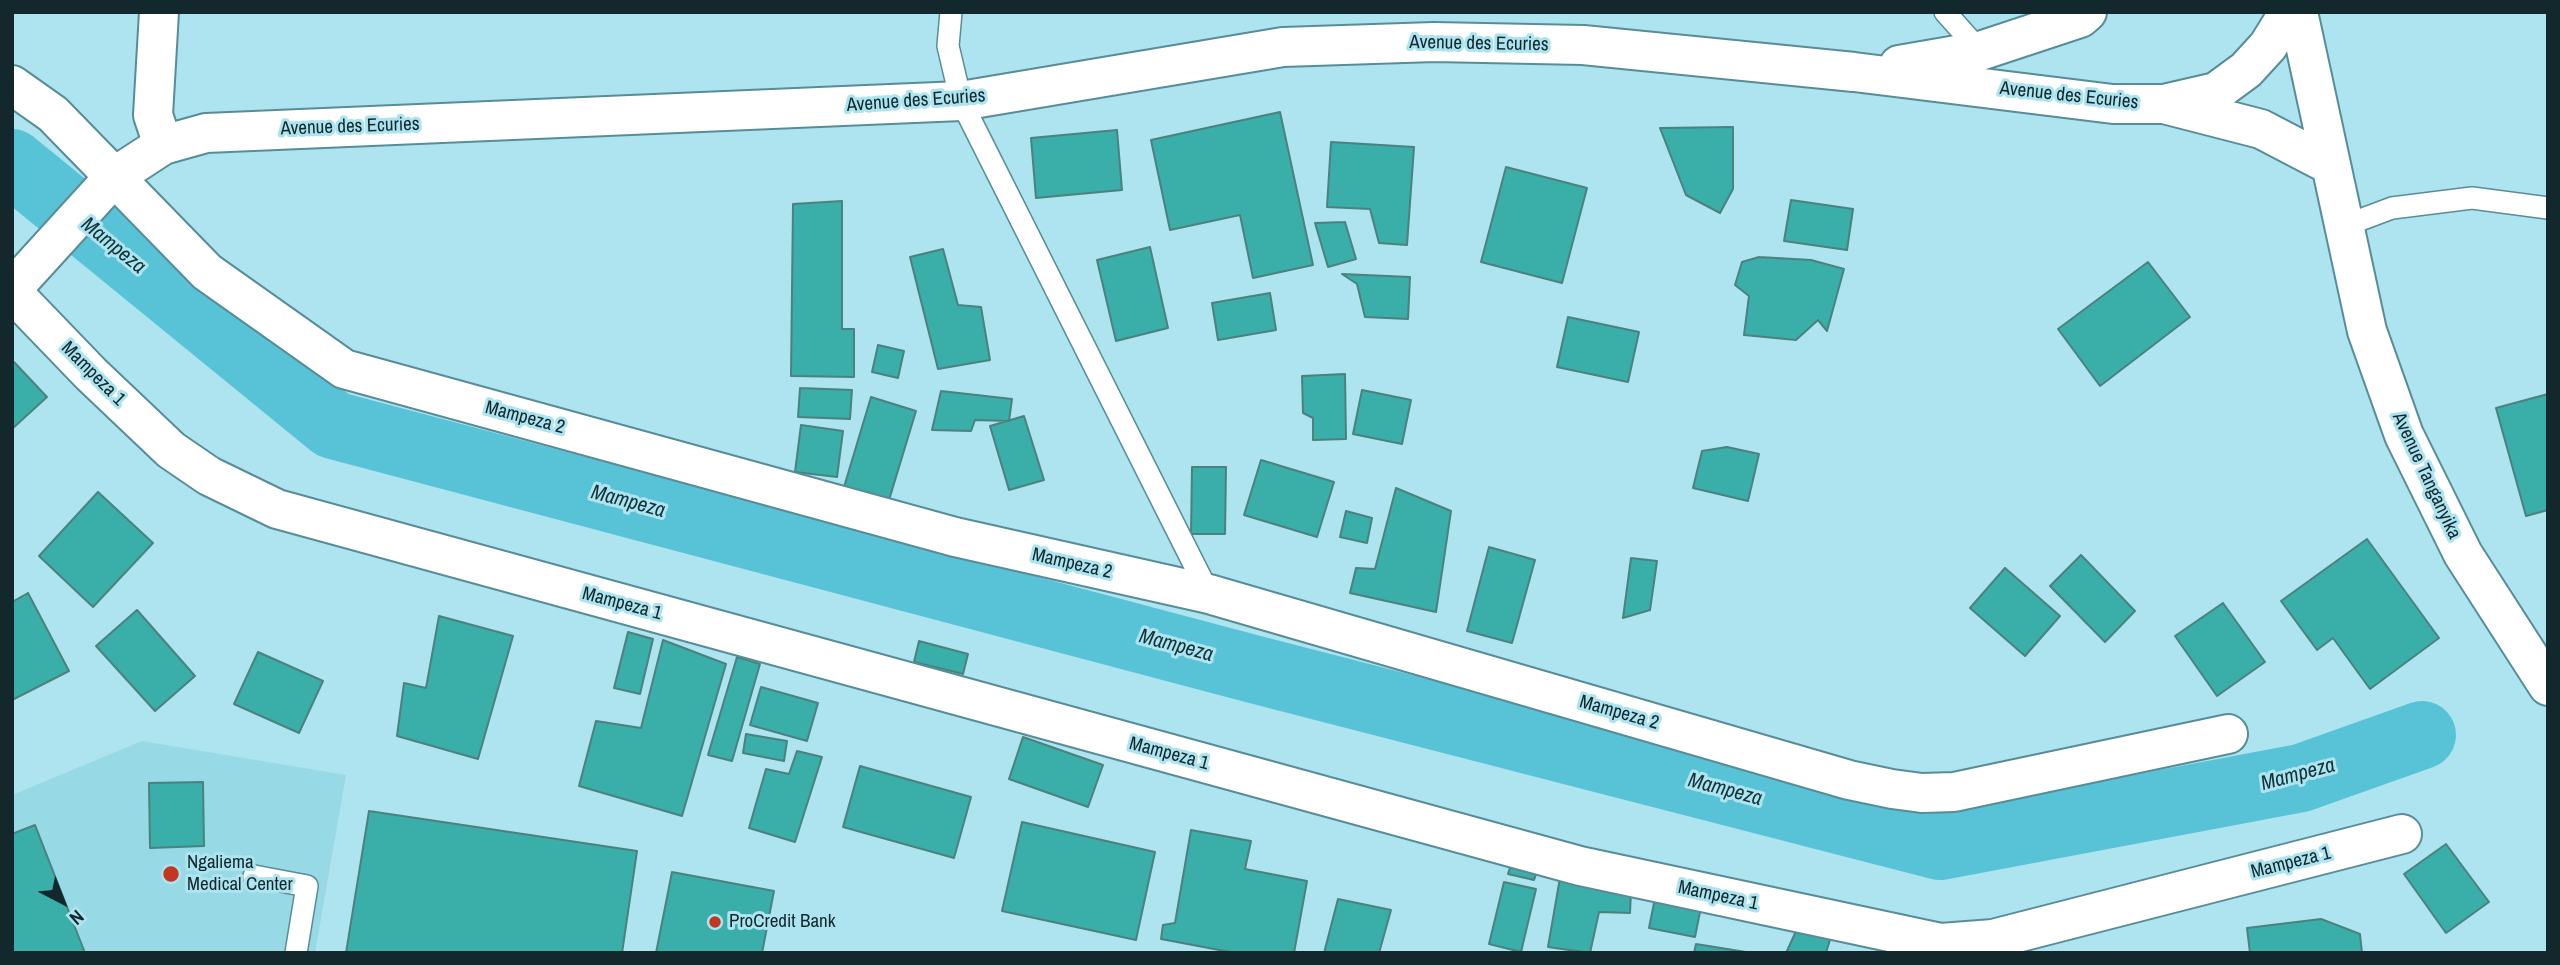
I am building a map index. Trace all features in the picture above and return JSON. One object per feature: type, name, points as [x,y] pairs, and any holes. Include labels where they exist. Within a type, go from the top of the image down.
[{"type":"street","points":[[159,12],[153,115],[163,145]]},
{"type":"street","name":"Avenue des Ecuries","points":[[1854,72],[1980,51],[2080,18],[2087,12]]},
{"type":"street","name":"Avenue des Ecuries","points":[[17,285],[103,190],[163,145],[206,133],[961,101],[1283,47],[1434,42],[1583,46],[1854,72],[2113,104],[2164,104],[2216,92],[2246,69],[2268,46],[2289,12]]},
{"type":"street","name":"Avenue Tanganyika","points":[[2298,12],[2367,331],[2404,435],[2463,554],[2548,686]]},
{"type":"street","name":"Mampeza 2","points":[[12,85],[53,114],[103,190],[207,272],[344,369],[955,537],[1209,594],[1849,780],[1892,789],[1922,793],[1954,792],[2228,734]]},
{"type":"street","points":[[2164,104],[2261,129],[2330,165]]},
{"type":"street","name":"Mampeza 1","points":[[17,285],[91,374],[171,450],[209,476],[277,509],[1580,866],[1941,943],[1993,939],[2402,834]]},
{"type":"lane","points":[[951,12],[948,46],[961,101],[1209,594]]},
{"type":"lane","points":[[1945,12],[1980,51]]},
{"type":"lane","points":[[2344,226],[2392,208],[2472,198],[2548,208]]},
{"type":"lane","points":[[254,876],[307,886],[296,953]]},
{"type":"shaded area","name":"Ngaliema Medical Center","points":[[142,741],[346,775],[315,953],[12,953],[12,795]]},
{"type":"building","points":[[1280,112],[1313,265],[1253,278],[1240,215],[1170,230],[1151,140]]},
{"type":"building","points":[[1733,127],[1733,189],[1720,213],[1686,195],[1660,128]]},
{"type":"building","points":[[1117,130],[1122,190],[1036,198],[1031,138]]},
{"type":"building","points":[[1331,142],[1414,147],[1407,245],[1379,243],[1370,209],[1327,207]]},
{"type":"building","points":[[1506,167],[1587,188],[1562,283],[1481,262]]},
{"type":"building","points":[[1791,200],[1853,209],[1847,250],[1784,241]]},
{"type":"building","points":[[842,201],[842,329],[854,329],[854,377],[791,376],[793,204]]},
{"type":"building","points":[[1345,222],[1356,259],[1328,267],[1315,223]]},
{"type":"building","points":[[1150,247],[1168,328],[1116,341],[1097,260]]},
{"type":"building","points":[[943,249],[958,305],[981,307],[990,360],[938,369],[910,257]]},
{"type":"building","points":[[1759,257],[1811,260],[1844,269],[1827,331],[1818,320],[1796,340],[1744,335],[1749,296],[1735,285],[1742,262]]},
{"type":"building","points":[[2148,262],[2190,317],[2100,386],[2058,329]]},
{"type":"building","points":[[1342,274],[1410,277],[1408,319],[1365,317],[1357,284]]},
{"type":"building","points":[[1270,293],[1276,330],[1218,340],[1212,303]]},
{"type":"building","points":[[1568,317],[1639,332],[1628,382],[1557,367]]},
{"type":"building","points":[[878,345],[904,351],[898,378],[872,372]]},
{"type":"building","points":[[14,362],[47,397],[12,429],[12,363]]},
{"type":"building","points":[[1345,374],[1346,439],[1313,440],[1313,418],[1303,413],[1302,376]]},
{"type":"building","points":[[800,388],[852,390],[850,419],[798,417]]},
{"type":"building","points":[[1362,390],[1411,400],[1402,444],[1353,434]]},
{"type":"building","points":[[941,391],[1012,399],[1009,421],[975,420],[971,431],[932,430]]},
{"type":"building","points":[[2548,394],[2548,510],[2526,516],[2496,408]]},
{"type":"building","points":[[871,397],[916,411],[886,510],[841,497]]},
{"type":"building","points":[[1024,416],[1044,480],[1009,490],[990,426]]},
{"type":"building","points":[[801,425],[843,431],[837,477],[795,472]]},
{"type":"building","points":[[1727,447],[1759,454],[1748,501],[1693,488],[1702,451]]},
{"type":"building","points":[[1261,460],[1334,482],[1317,537],[1244,515]]},
{"type":"building","points":[[1192,467],[1226,467],[1225,534],[1191,534]]},
{"type":"building","points":[[1396,488],[1451,511],[1436,612],[1350,593],[1356,568],[1375,569]]},
{"type":"building","points":[[98,492],[153,543],[93,607],[39,556]]},
{"type":"building","points":[[1346,511],[1372,518],[1367,543],[1340,537]]},
{"type":"building","points":[[2367,539],[2439,638],[2370,689],[2333,638],[2317,650],[2281,601]]},
{"type":"building","points":[[1489,547],[1535,560],[1512,643],[1467,631]]},
{"type":"building","points":[[2081,555],[2135,611],[2105,642],[2050,586]]},
{"type":"building","points":[[1631,558],[1657,561],[1650,610],[1623,618]]},
{"type":"building","points":[[2005,568],[2060,616],[2025,656],[1970,608]]},
{"type":"building","points":[[28,593],[69,671],[12,700],[12,602]]},
{"type":"building","points":[[2223,603],[2265,662],[2217,696],[2175,636]]},
{"type":"building","points":[[137,610],[195,676],[155,711],[96,646]]},
{"type":"building","points":[[439,616],[513,636],[478,759],[397,736],[404,683],[426,688]]},
{"type":"building","points":[[628,632],[653,639],[640,694],[614,688]]},
{"type":"building","points":[[663,640],[726,664],[682,816],[579,786],[596,721],[641,728]]},
{"type":"building","points":[[919,641],[968,654],[963,674],[914,662]]},
{"type":"building","points":[[258,652],[323,681],[299,733],[234,704]]},
{"type":"building","points":[[737,657],[760,664],[732,761],[708,755]]},
{"type":"building","points":[[761,687],[818,703],[807,741],[750,725]]},
{"type":"building","points":[[746,734],[787,741],[784,761],[743,753]]},
{"type":"building","points":[[1023,737],[1103,765],[1088,807],[1009,779]]},
{"type":"building","points":[[797,751],[822,757],[795,842],[749,828],[766,769],[789,774]]},
{"type":"building","points":[[860,766],[971,797],[954,858],[843,827]]},
{"type":"building","points":[[203,782],[204,846],[150,848],[149,783]]},
{"type":"building","points":[[369,811],[637,851],[622,953],[346,953]]},
{"type":"building","points":[[1022,822],[1155,852],[1136,940],[1002,911]]},
{"type":"building","points":[[35,825],[85,953],[12,953],[12,834]]},
{"type":"building","points":[[1191,830],[1251,841],[1245,869],[1307,881],[1294,953],[1235,953],[1161,939],[1163,925],[1175,923]]},
{"type":"building","points":[[2446,844],[2489,902],[2446,933],[2404,874]]},
{"type":"building","points":[[1512,861],[1538,868],[1534,880],[1508,874]]},
{"type":"building","name":"ProCredit Bank","points":[[672,872],[774,891],[762,953],[656,953]]},
{"type":"building","points":[[1561,872],[1602,878],[1601,891],[1631,892],[1630,913],[1599,912],[1590,953],[1548,947]]},
{"type":"building","points":[[1504,882],[1536,889],[1521,952],[1489,944]]},
{"type":"building","points":[[1655,898],[1701,907],[1695,937],[1649,928]]},
{"type":"building","points":[[1338,899],[1391,910],[1379,953],[1324,953]]},
{"type":"building","points":[[2321,919],[2360,934],[2362,953],[2250,953],[2247,928]]},
{"type":"building","points":[[1797,929],[1832,933],[1826,953],[1786,953]]},
{"type":"building","points":[[1696,944],[1752,953],[1694,953]]},
{"type":"waterway","name":"Mampeza","points":[[12,163],[333,425],[1253,669],[1940,846],[2301,778],[2422,735]]},
{"type":"place","name":"Ngaliema Medical Center","points":[[171,874]]},
{"type":"place","name":"ProCredit Bank","points":[[715,922]]}]
